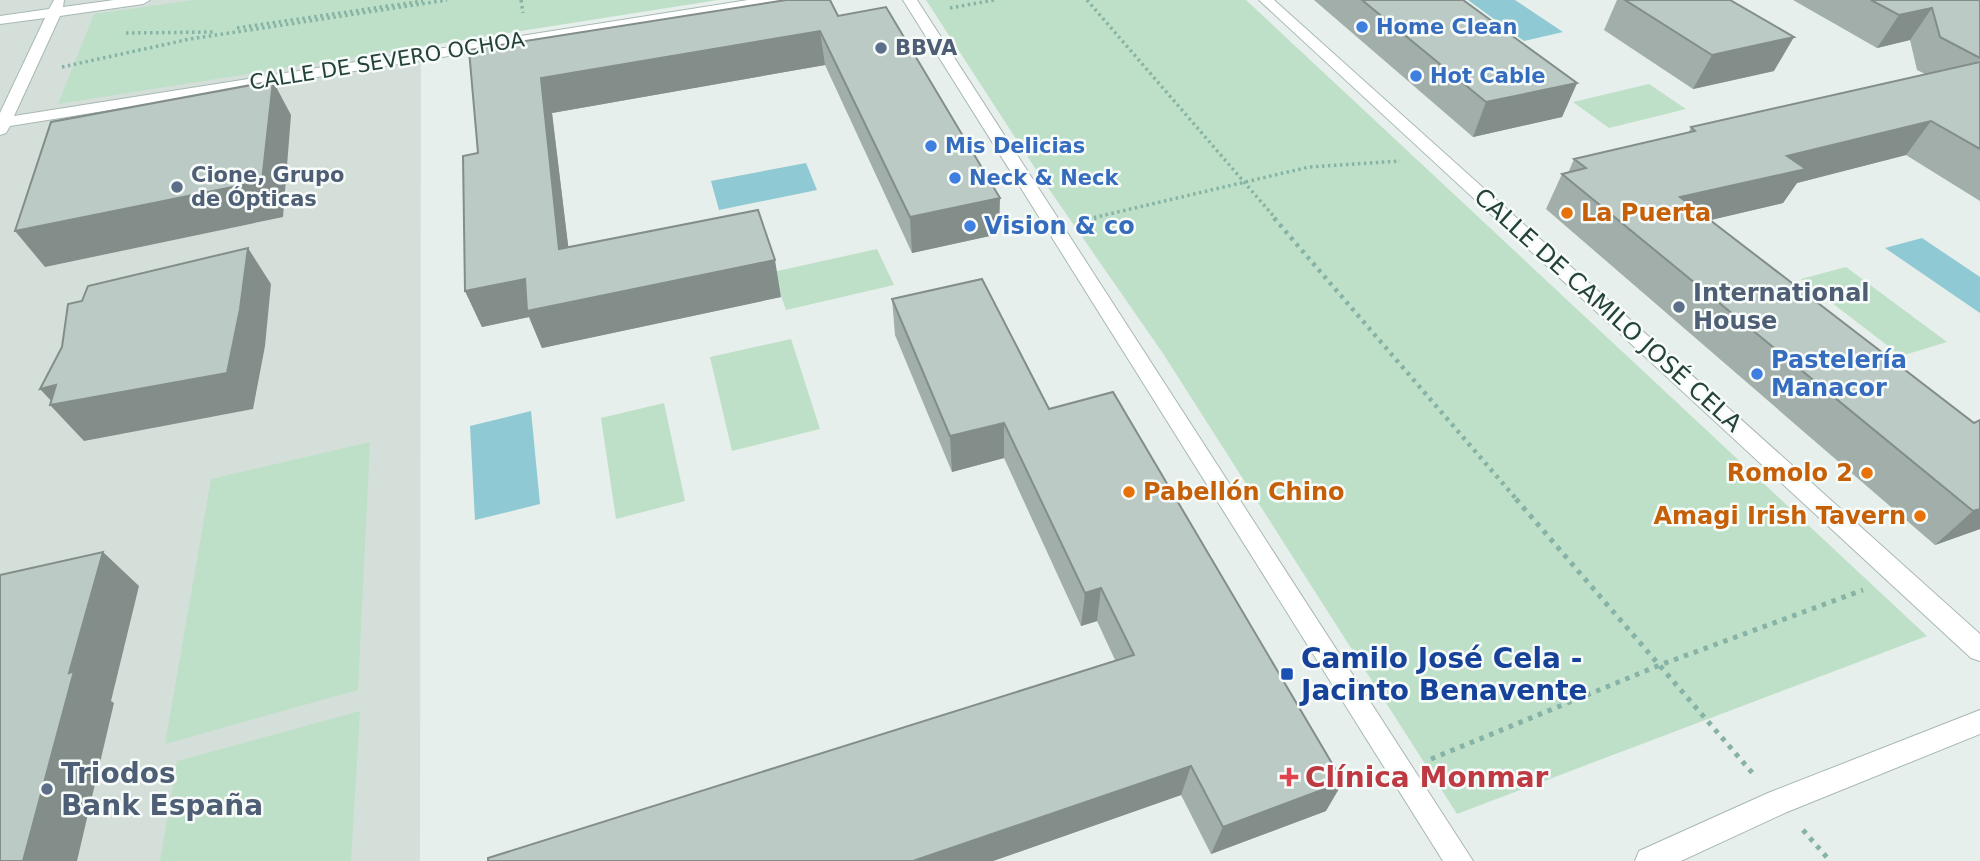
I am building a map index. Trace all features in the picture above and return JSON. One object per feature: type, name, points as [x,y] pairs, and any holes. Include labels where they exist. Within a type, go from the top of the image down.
[{"type":"street","points":[[0,20],[57,6],[143,0]]},
{"type":"street","name":"CALLE DE SEVERO OCHOA","points":[[1,125],[774,0]]},
{"type":"street","name":"CALLE DE CAMILO JOSÉ CELA","points":[[1266,0],[1980,650]]},
{"type":"street","points":[[1,125],[57,6]]},
{"type":"street","points":[[914,6],[1459,861]]},
{"type":"street","points":[[1649,861],[1778,802],[1980,722]]},
{"type":"path","points":[[125,33],[211,33],[427,0]]},
{"type":"path","points":[[25,75],[190,39],[447,0]]},
{"type":"path","points":[[914,6],[994,0]]},
{"type":"path","points":[[1087,0],[1830,861]]},
{"type":"path","points":[[1055,228],[1309,167],[1383,164],[1435,154]]},
{"type":"path","points":[[1401,771],[1660,665],[1899,576]]},
{"type":"shaded area","points":[[0,0],[421,0],[420,861],[0,861]]},
{"type":"green space","points":[[193,0],[718,0],[58,104],[94,14]]},
{"type":"green space","points":[[926,0],[1246,0],[1927,636],[1457,814],[1162,352],[1044,182]]},
{"type":"green space","points":[[1649,84],[1686,109],[1609,128],[1573,102]]},
{"type":"green space","points":[[877,249],[894,285],[786,310],[773,272]]},
{"type":"green space","points":[[1846,267],[1947,342],[1901,356],[1801,279]]},
{"type":"green space","points":[[791,339],[820,429],[732,451],[710,357]]},
{"type":"green space","points":[[664,403],[685,501],[616,519],[601,418]]},
{"type":"green space","points":[[370,442],[358,690],[165,744],[211,479]]},
{"type":"green space","points":[[360,711],[351,861],[160,861],[177,761]]},
{"type":"water","points":[[1468,0],[1515,0],[1563,32],[1524,41]]},
{"type":"water","points":[[806,163],[817,190],[719,210],[711,181]]},
{"type":"water","points":[[1922,238],[1980,277],[1980,313],[1885,248]]},
{"type":"water","points":[[531,411],[540,504],[475,520],[470,426]]},
{"type":"building","points":[[786,0],[830,0],[838,16],[886,7],[1000,198],[910,217],[820,31],[541,78],[559,249],[758,210],[775,260],[527,311],[525,279],[465,291],[463,156],[478,153],[469,50]]},
{"type":"building","points":[[1362,0],[1463,0],[1577,83],[1486,102]]},
{"type":"building","points":[[1625,0],[1730,0],[1794,37],[1712,55]]},
{"type":"building","points":[[1871,0],[1980,0],[1980,58],[1940,37],[1932,8],[1899,15]]},
{"type":"building","points":[[1980,62],[1980,149],[1931,121],[1787,156],[1806,169],[1680,197],[1974,423],[1980,420],[1980,509],[1973,511],[1562,174],[1586,168],[1574,159],[1695,131],[1691,127]]},
{"type":"building","points":[[273,81],[262,181],[15,231],[51,122]]},
{"type":"building","points":[[248,248],[240,309],[227,373],[50,405],[56,385],[40,389],[62,347],[68,304],[82,301],[88,286]]},
{"type":"building","points":[[982,279],[1049,409],[1113,392],[1343,782],[1223,827],[1191,766],[913,861],[488,861],[488,858],[1134,655],[1101,588],[1085,593],[1004,423],[950,436],[892,299]]},
{"type":"building","points":[[103,552],[69,673],[74,671],[23,861],[0,861],[0,575]]},
{"type":"place","name":"Home Clean","points":[[1362,27]]},
{"type":"place","name":"BBVA","points":[[881,48]]},
{"type":"place","name":"Hot Cable","points":[[1416,76]]},
{"type":"place","name":"Mis Delicias","points":[[931,146]]},
{"type":"place","name":"Neck & Neck","points":[[955,178]]},
{"type":"place","name":"Cione, Grupo de Ópticas","points":[[177,187]]},
{"type":"place","name":"La Puerta","points":[[1567,213]]},
{"type":"place","name":"Vision & co","points":[[970,226]]},
{"type":"place","name":"International House","points":[[1679,307]]},
{"type":"place","name":"Pastelería Manacor","points":[[1757,374]]},
{"type":"place","name":"Romolo 2","points":[[1867,473]]},
{"type":"place","name":"Pabellón Chino","points":[[1129,492]]},
{"type":"place","name":"Amagi Irish Tavern","points":[[1920,516]]},
{"type":"place","name":"Camilo José Cela - Jacinto Benavente","points":[[1287,674]]},
{"type":"place","name":"Clínica Monmar","points":[[1289,777]]},
{"type":"place","name":"Triodos Bank España","points":[[47,789]]}]
